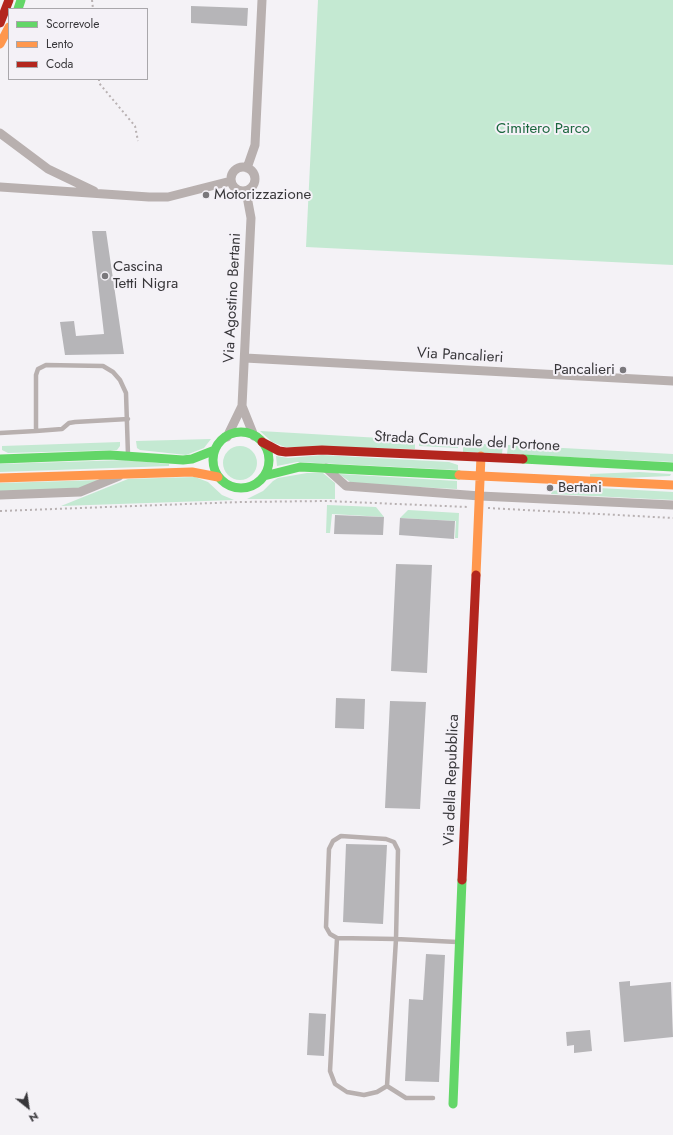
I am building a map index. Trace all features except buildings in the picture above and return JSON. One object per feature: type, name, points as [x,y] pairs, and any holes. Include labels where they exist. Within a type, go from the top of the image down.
[{"type":"main road","points":[[0,23],[9,0]]},
{"type":"main road","points":[[0,44],[8,29]]},
{"type":"main road","points":[[218,477],[213,463],[215,450],[218,444],[235,433],[254,436],[262,442],[268,455],[268,466],[264,476]]},
{"type":"main road","name":"Strada Comunale del Portone","points":[[262,442],[279,451],[286,452],[322,450],[481,456],[673,467]]},
{"type":"main road","points":[[0,459],[128,455],[183,460],[192,459],[215,450]]},
{"type":"main road","name":"Via della Repubblica","points":[[454,1104],[459,942],[472,646],[480,507],[481,456]]},
{"type":"main road","points":[[0,478],[192,472],[218,477],[228,485],[237,488],[250,487],[264,476],[291,468],[326,468],[481,474],[673,485]]},
{"type":"street","points":[[247,168],[255,145],[262,0]]},
{"type":"street","points":[[0,133],[48,169],[101,194]]},
{"type":"street","points":[[247,168],[252,171],[255,178],[252,187],[246,191],[236,189],[231,181],[234,172],[238,169],[247,168]]},
{"type":"street","points":[[0,187],[168,197],[231,181]]},
{"type":"street","name":"Via Agostino Bertani","points":[[227,437],[242,406],[251,218],[246,191]]},
{"type":"street","name":"Via Pancalieri","points":[[245,358],[673,381]]},
{"type":"street","name":"Via Agostino Bertani","points":[[242,406],[254,436]]},
{"type":"street","points":[[326,468],[346,486],[480,496],[673,505]]},
{"type":"street","points":[[0,495],[80,492],[123,474]]},
{"type":"lane","points":[[36,431],[36,375],[38,369],[46,365],[104,366],[113,372],[120,380],[126,394],[128,455]]},
{"type":"lane","points":[[0,433],[62,430],[69,424],[75,422],[128,419]]},
{"type":"lane","points":[[387,1086],[396,939],[398,850],[394,842],[386,839],[341,836],[333,841],[329,849],[326,927],[330,934],[337,938],[396,939],[459,942]]},
{"type":"lane","points":[[337,938],[330,1071],[335,1084],[347,1092],[364,1095],[377,1092],[387,1086]]},
{"type":"lane","points":[[387,1086],[406,1098],[433,1098]]},
{"type":"path","points":[[99,80],[99,82],[135,126],[138,141]]},
{"type":"path","points":[[0,511],[242,502],[327,501],[480,507],[673,518]]},
{"type":"green space","name":"Cimitero Parco","points":[[318,0],[673,0],[673,265],[306,247]]},
{"type":"green space","points":[[260,431],[415,440],[415,449],[285,447],[272,442]]},
{"type":"green space","points":[[211,439],[204,448],[186,455],[140,450],[137,448],[136,441]]},
{"type":"green space","points":[[419,441],[459,443],[458,448],[419,446]]},
{"type":"green space","points":[[120,442],[120,446],[117,450],[8,453],[2,450],[2,446]]},
{"type":"green space","points":[[463,443],[503,445],[502,454],[463,452]]},
{"type":"green space","points":[[508,445],[673,454],[673,462],[507,454]]},
{"type":"green space","points":[[237,446],[243,446],[247,447],[254,453],[257,463],[256,470],[250,477],[243,480],[237,480],[233,479],[226,473],[223,466],[223,460],[224,456],[230,449]]},
{"type":"green space","points":[[322,455],[449,462],[458,465],[458,470],[297,462],[277,466],[276,456],[288,458]]},
{"type":"green space","points":[[125,460],[169,464],[169,466],[0,472],[0,464]]},
{"type":"green space","points":[[639,472],[671,474],[670,476],[624,478],[590,477],[590,474]]},
{"type":"green space","points":[[307,473],[323,473],[335,483],[335,499],[247,499],[263,491],[278,478]]},
{"type":"green space","points":[[339,474],[457,481],[457,489],[353,484]]},
{"type":"green space","points":[[195,477],[208,482],[222,495],[234,500],[61,506],[128,479]]},
{"type":"green space","points":[[100,480],[80,489],[0,492],[0,483]]},
{"type":"green space","points":[[581,487],[673,492],[673,500],[551,494],[552,491]]},
{"type":"green space","points":[[327,505],[376,507],[384,517],[332,514],[330,533],[326,533]]},
{"type":"green space","points":[[408,510],[459,513],[458,538],[455,538],[456,521],[400,518]]},
{"type":"traffic: fast","points":[[18,8],[21,0]]},
{"type":"traffic: fast","points":[[241,432],[252,434],[261,440],[267,449],[269,460],[267,471],[261,480],[252,486],[241,488],[230,486],[221,480],[215,471],[213,460],[215,449],[221,440],[230,434],[241,432]]},
{"type":"traffic: fast","points":[[0,459],[110,455],[183,460],[192,459],[215,450]]},
{"type":"traffic: fast","points":[[523,459],[673,467]]},
{"type":"traffic: fast","points":[[264,476],[300,467],[459,475]]},
{"type":"traffic: fast","points":[[453,1104],[462,880]]},
{"type":"traffic: slow","points":[[0,44],[8,29]]},
{"type":"traffic: slow","points":[[476,575],[481,456]]},
{"type":"traffic: slow","points":[[0,478],[192,472],[218,477]]},
{"type":"traffic: slow","points":[[459,475],[673,485]]},
{"type":"traffic: jam","points":[[0,23],[9,0]]},
{"type":"traffic: jam","points":[[262,442],[279,451],[286,452],[322,450],[523,459]]},
{"type":"traffic: jam","points":[[462,880],[476,575]]},
{"type":"place","name":"Motorizzazione","points":[[206,195]]},
{"type":"place","name":"Cascina Tetti Nigra","points":[[105,276]]},
{"type":"place","name":"Pancalieri","points":[[623,370]]},
{"type":"place","name":"Bertani","points":[[550,488]]}]
